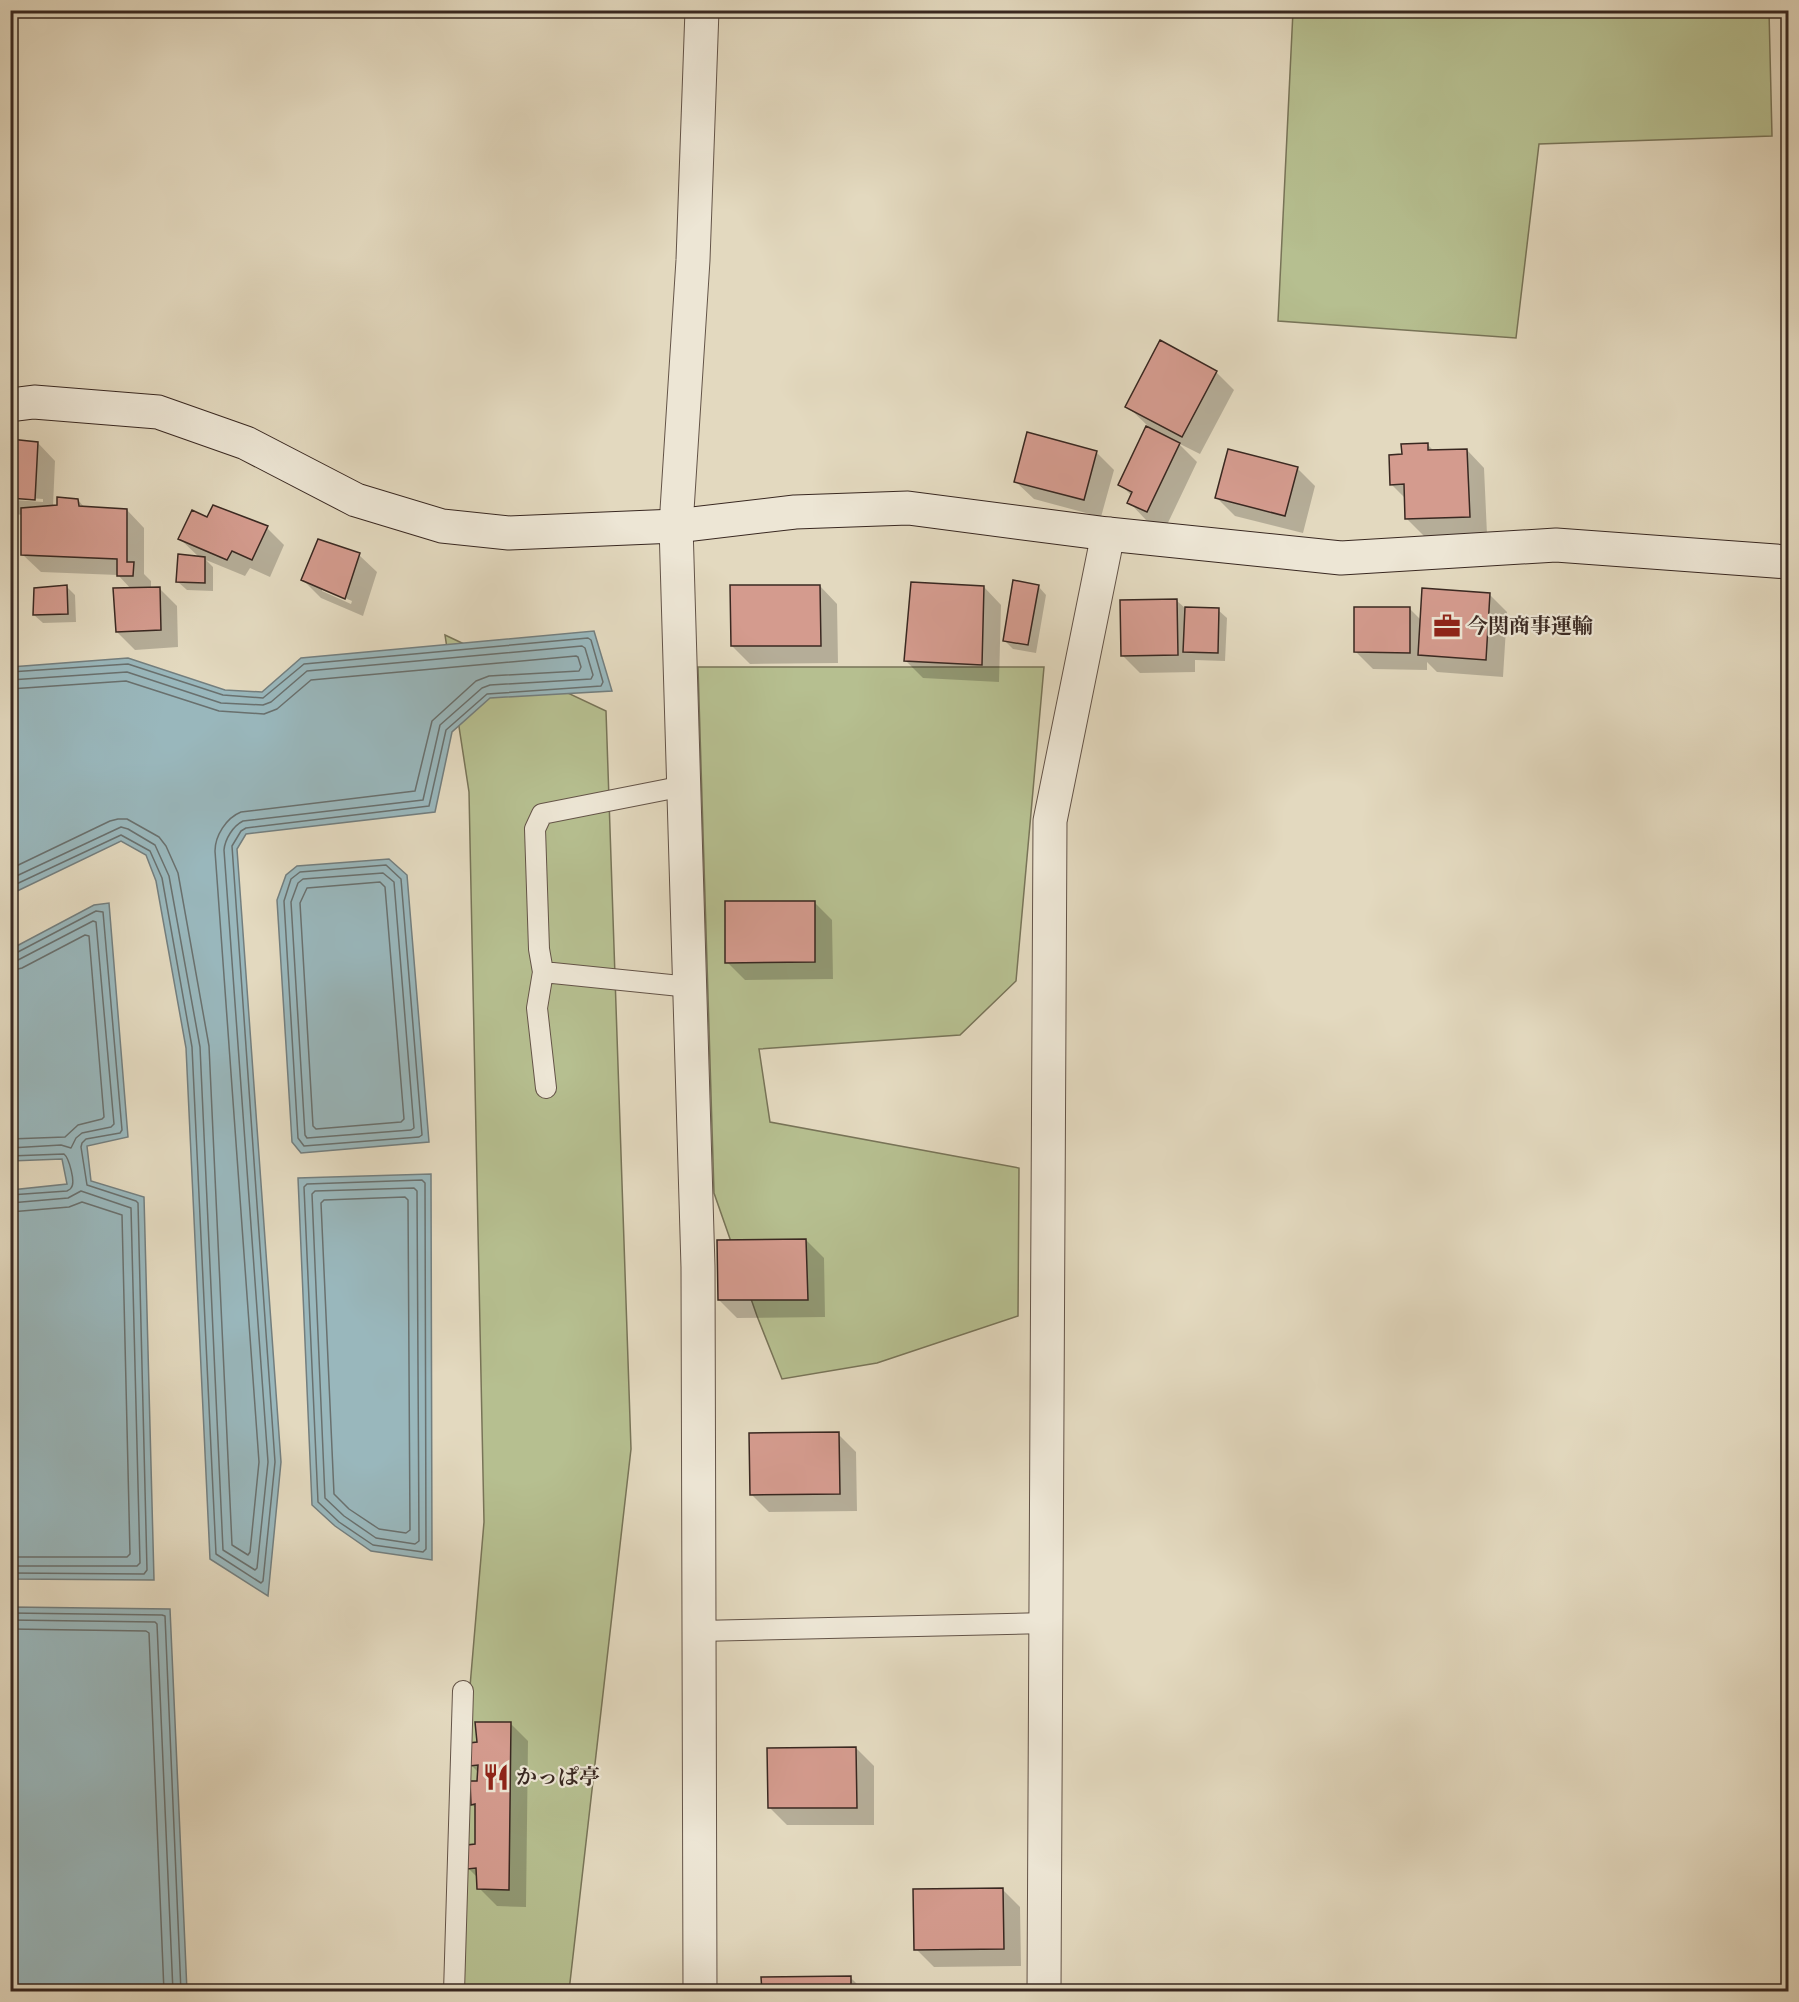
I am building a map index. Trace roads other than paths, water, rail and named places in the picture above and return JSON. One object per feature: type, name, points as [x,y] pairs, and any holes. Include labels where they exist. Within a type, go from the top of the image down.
[{"type":"street","points":[[700,1992],[698,1267],[676,526],[693,260],[702,10]]},
{"type":"street","points":[[10,405],[34,402],[158,412],[246,442],[356,500],[442,526],[509,533],[676,526],[795,512],[908,508],[1108,534],[1341,558],[1556,545],[1788,562]]},
{"type":"street","points":[[1044,1992],[1050,821],[1108,534]]},
{"type":"lane","points":[[546,1088],[537,1008],[543,972],[539,949],[535,829],[542,814],[684,786]]},
{"type":"lane","points":[[543,972],[690,987]]},
{"type":"lane","points":[[699,1631],[1046,1623]]},
{"type":"lane","points":[[454,1992],[463,1691]]},
{"type":"water","points":[[594,631],[612,691],[490,698],[452,732],[435,812],[246,834],[237,849],[281,1462],[268,1596],[210,1559],[186,1048],[156,881],[146,855],[121,841],[11,894],[11,667],[128,658],[225,690],[262,692],[301,658]]},
{"type":"water","points":[[389,859],[407,875],[429,1142],[301,1153],[292,1142],[277,900],[286,875],[297,866]]},
{"type":"water","points":[[109,903],[128,1137],[87,1146],[91,1181],[144,1197],[154,1580],[11,1579],[11,1190],[67,1184],[62,1159],[11,1161],[11,949],[94,905]]},
{"type":"water","points":[[431,1174],[432,1560],[371,1551],[335,1526],[312,1505],[298,1178]]},
{"type":"water","points":[[11,1607],[170,1609],[187,1991],[11,1991]]},
{"type":"place","name":"今関商事運輸","points":[[1447,626]]},
{"type":"place","name":"かっぱ亭","points":[[496,1777]]}]
